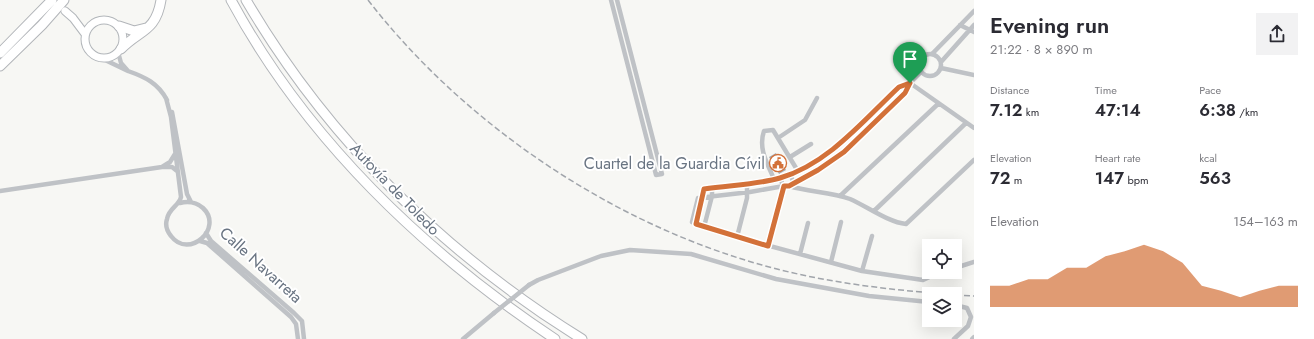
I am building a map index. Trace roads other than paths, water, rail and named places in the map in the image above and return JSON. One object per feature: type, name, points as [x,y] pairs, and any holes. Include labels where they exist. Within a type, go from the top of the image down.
[{"type":"highway","points":[[0,53],[52,0]]},
{"type":"highway","points":[[0,66],[42,25],[64,0]]},
{"type":"highway","points":[[120,50],[131,40],[142,34],[151,25],[156,16],[161,0]]},
{"type":"highway","name":"Autovía de Toledo","points":[[231,0],[268,61],[306,113],[378,196],[435,250],[480,286],[555,339]]},
{"type":"highway","name":"Autovía de Toledo","points":[[248,1],[286,62],[333,124],[390,187],[440,236],[481,269],[522,300],[582,339]]},
{"type":"highway","points":[[119,26],[134,31],[151,25]]},
{"type":"main road","points":[[65,11],[73,18],[85,34]]},
{"type":"main road","points":[[73,18],[93,23],[109,20],[119,26],[123,37],[120,50],[109,58],[103,59],[92,55],[88,51],[84,40],[85,34],[93,23]]},
{"type":"street","points":[[611,0],[656,176],[662,174],[617,0]]},
{"type":"street","points":[[932,54],[974,11]]},
{"type":"street","points":[[941,62],[937,56],[932,54],[924,55],[918,66],[925,76],[933,76],[940,68],[941,62],[974,24]]},
{"type":"street","points":[[960,25],[974,32]]},
{"type":"street","points":[[120,50],[121,64],[128,70]]},
{"type":"street","points":[[103,59],[150,80],[166,98],[174,115],[186,194],[191,202]]},
{"type":"street","points":[[940,68],[974,75]]},
{"type":"street","points":[[701,197],[748,193],[789,185],[818,170],[844,152],[905,93],[910,83],[921,72]]},
{"type":"street","points":[[910,83],[974,128]]},
{"type":"street","points":[[910,83],[899,87],[829,153],[789,175],[785,175],[782,178],[747,184],[704,189],[696,224],[768,246],[862,271],[923,280],[925,279]]},
{"type":"street","points":[[166,98],[171,117],[181,192],[180,203]]},
{"type":"street","points":[[778,138],[805,120],[817,98]]},
{"type":"street","points":[[840,196],[938,104]]},
{"type":"street","points":[[875,210],[966,122]]},
{"type":"street","points":[[774,179],[765,159],[761,144],[764,131],[773,130],[796,168]]},
{"type":"street","points":[[790,157],[810,144]]},
{"type":"street","points":[[162,166],[170,162],[175,154]]},
{"type":"street","points":[[782,178],[781,182],[789,185],[840,196],[875,210],[895,223],[906,224],[974,160]]},
{"type":"street","points":[[0,191],[162,166],[172,167],[178,171]]},
{"type":"street","points":[[768,246],[792,178],[789,175]]},
{"type":"street","points":[[737,237],[748,193],[747,184]]},
{"type":"street","points":[[704,227],[712,196],[712,188]]},
{"type":"street","points":[[191,202],[198,204],[207,214],[209,222],[206,233],[200,241],[186,245],[173,239],[169,234],[166,219],[169,213],[180,203],[191,202]]},
{"type":"street","points":[[831,262],[841,222]]},
{"type":"street","points":[[800,254],[808,223]]},
{"type":"street","name":"Calle Navarreta","points":[[206,233],[211,241],[294,312],[302,321],[304,339]]},
{"type":"street","points":[[862,271],[872,236]]},
{"type":"street","name":"Calle Navarreta","points":[[200,241],[207,243],[291,317],[296,324],[298,339]]},
{"type":"street","points":[[463,339],[529,285],[538,280],[601,256],[630,250],[691,254],[776,279],[869,296],[922,301]]},
{"type":"street","points":[[962,266],[974,262]]},
{"type":"street","points":[[954,339],[968,326],[971,317],[967,308],[962,307]]},
{"type":"railway","points":[[368,0],[406,45],[449,88],[495,127],[544,163],[596,195],[650,223],[706,247],[762,265],[807,276],[853,284],[922,292]]},
{"type":"railway","points":[[962,295],[974,296]]},
{"type":"place","name":"Cuartel de la Guardia Cívil","points":[[778,163]]}]
